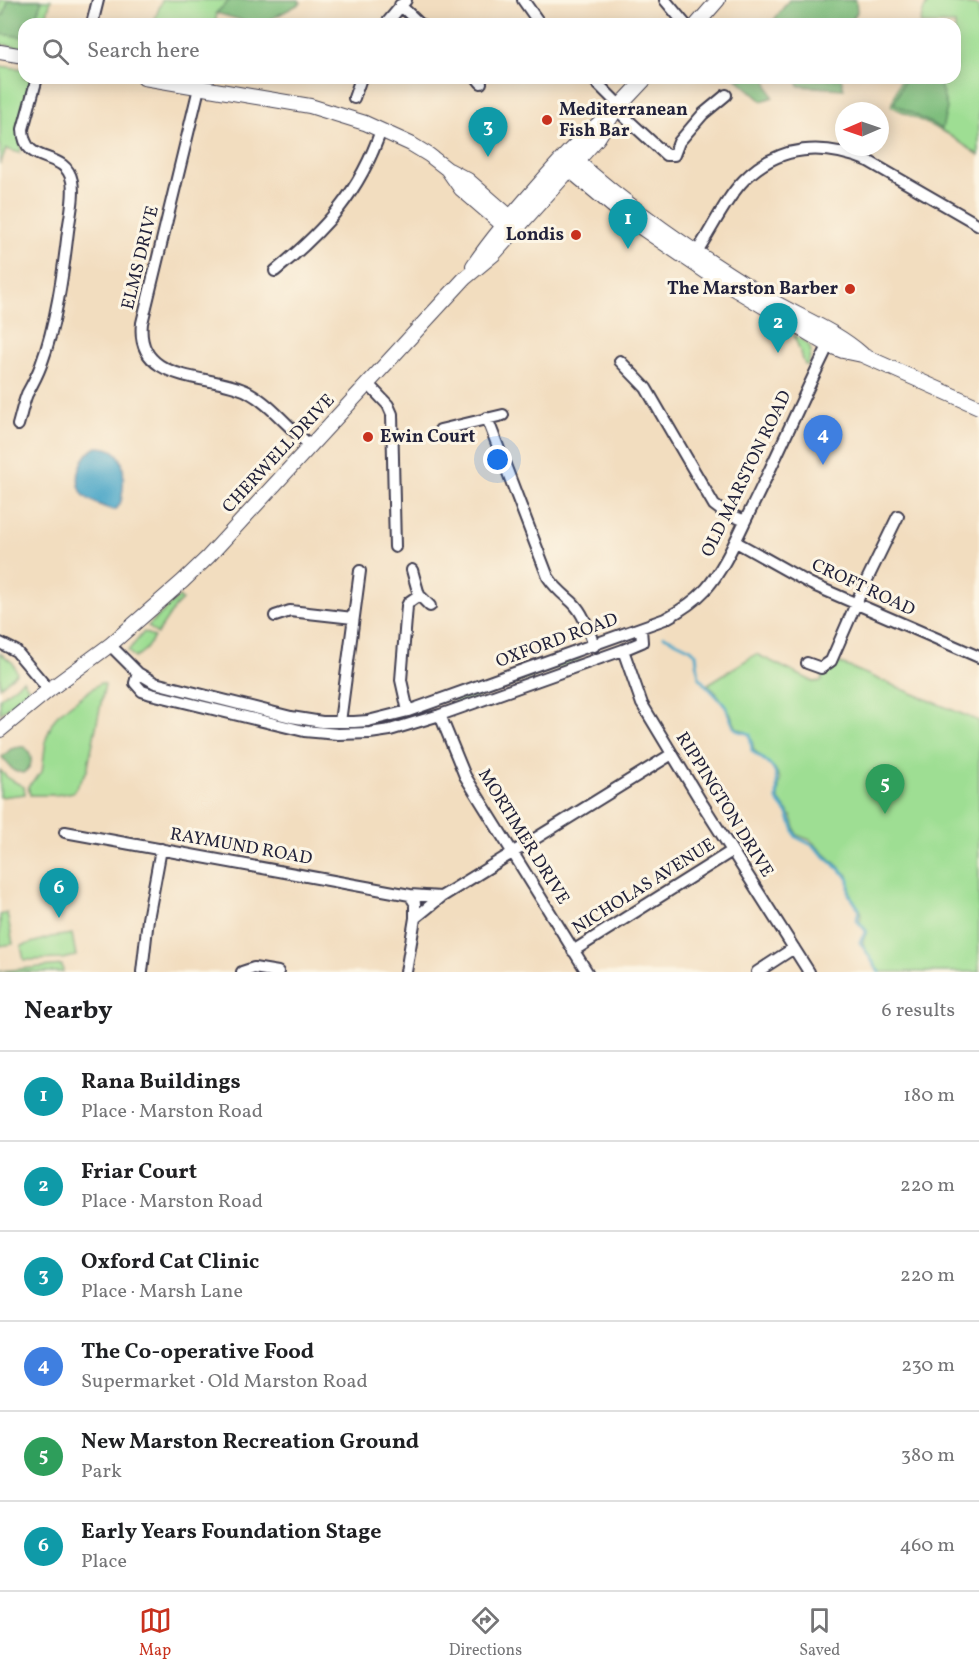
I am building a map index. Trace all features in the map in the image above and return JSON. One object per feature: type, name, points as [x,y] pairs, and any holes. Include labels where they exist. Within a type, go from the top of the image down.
[{"type":"main road","points":[[702,18],[718,0]]},
{"type":"main road","points":[[0,52],[18,55]]},
{"type":"main road","points":[[177,84],[310,106],[381,130],[411,144],[447,169],[468,180],[482,200],[512,225]]},
{"type":"main road","name":"CHERWELL DRIVE","points":[[465,278],[494,254],[512,225],[566,162],[598,138],[617,109],[640,84]]},
{"type":"main road","points":[[566,162],[641,221],[712,270],[766,297],[831,339],[847,341],[862,355],[979,407]]},
{"type":"main road","points":[[641,221],[696,253],[712,270]]},
{"type":"main road","name":"CHERWELL DRIVE","points":[[0,730],[110,645],[183,581],[311,447],[465,278],[491,241],[512,225]]},
{"type":"street","points":[[94,18],[98,0]]},
{"type":"street","points":[[523,0],[536,18]]},
{"type":"street","points":[[665,0],[680,18]]},
{"type":"street","points":[[391,18],[403,3],[415,18]]},
{"type":"street","points":[[18,425],[46,350],[60,284],[72,199],[72,182],[66,168],[55,160],[34,154],[23,136],[35,84]]},
{"type":"street","points":[[354,98],[359,84]]},
{"type":"street","points":[[596,84],[617,109],[669,156],[674,155],[679,142],[702,114],[726,95]]},
{"type":"street","name":"ELMS DRIVE","points":[[199,88],[141,323],[144,346],[149,356],[162,367],[249,392],[311,447]]},
{"type":"street","points":[[275,271],[325,227],[345,202],[381,130]]},
{"type":"street","points":[[696,253],[745,179],[760,166],[784,153],[808,149],[834,150],[860,158],[979,225]]},
{"type":"street","name":"OLD MARSTON ROAD","points":[[641,629],[674,614],[697,598],[710,583],[736,542],[831,339]]},
{"type":"street","points":[[620,361],[646,388],[714,505],[745,521]]},
{"type":"street","points":[[368,384],[388,405],[392,414],[395,547]]},
{"type":"street","points":[[440,430],[503,415]]},
{"type":"street","points":[[488,418],[548,577],[580,613],[594,646]]},
{"type":"street","points":[[807,663],[821,668],[831,661],[898,516]]},
{"type":"street","name":"CROFT ROAD","points":[[736,542],[812,584],[979,657]]},
{"type":"street","points":[[412,570],[419,595],[430,606]]},
{"type":"street","points":[[340,723],[360,571]]},
{"type":"street","points":[[408,711],[401,680],[407,606],[419,595]]},
{"type":"street","points":[[275,616],[290,610],[353,618]]},
{"type":"street","name":"OXFORD ROAD","points":[[110,645],[138,673],[155,683],[291,717],[340,723],[368,721],[408,711],[641,629],[642,642],[440,715],[370,734],[304,731],[151,694],[135,683],[138,673]]},
{"type":"street","points":[[0,643],[16,651],[49,690]]},
{"type":"street","name":"RIPPINGTON DRIVE","points":[[623,650],[642,704],[809,972]]},
{"type":"street","name":"MORTIMER DRIVE","points":[[440,715],[465,776],[586,972]]},
{"type":"street","points":[[368,721],[370,734]]},
{"type":"street","points":[[415,918],[441,897],[672,754]]},
{"type":"street","name":"RAYMUND ROAD","points":[[65,832],[410,895],[441,897]]},
{"type":"street","points":[[142,972],[148,919],[161,849]]},
{"type":"street","name":"NICHOLAS AVENUE","points":[[573,951],[732,850]]},
{"type":"street","points":[[406,972],[415,918],[415,903],[410,895]]},
{"type":"street","points":[[757,972],[794,948]]},
{"type":"street","points":[[242,972],[254,968],[279,972]]},
{"type":"green space","points":[[0,0],[51,0],[46,18],[18,18],[18,47],[0,44]]},
{"type":"green space","points":[[8,0],[42,0],[35,18],[18,18],[18,36],[0,34],[0,15],[4,15]]},
{"type":"green space","points":[[162,0],[230,0],[217,13],[216,18],[155,18]]},
{"type":"green space","points":[[230,0],[299,0],[301,3],[273,18],[234,18],[216,13]]},
{"type":"green space","points":[[789,0],[856,0],[857,12],[854,18],[776,18]]},
{"type":"green space","points":[[930,0],[979,6],[979,155],[946,133],[891,106],[899,84],[961,84],[961,18],[922,18]]},
{"type":"green space","points":[[0,66],[18,68],[18,84],[31,84],[20,153],[6,149],[0,164]]},
{"type":"green space","points":[[743,84],[768,84],[773,97],[762,101]]},
{"type":"green space","points":[[798,84],[843,84],[844,89],[799,86]]},
{"type":"green space","points":[[902,84],[940,84],[947,108],[942,129],[894,104]]},
{"type":"green space","points":[[794,335],[809,345],[811,351],[808,365],[805,365]]},
{"type":"green space","points":[[179,597],[182,600],[157,634],[148,626]]},
{"type":"green space","points":[[144,632],[154,637],[146,649],[135,658],[128,651]]},
{"type":"green space","points":[[0,653],[13,663],[17,673],[0,687]]},
{"type":"green space","points":[[756,654],[814,682],[822,681],[822,673],[835,659],[842,664],[979,721],[979,972],[879,972],[864,947],[863,941],[867,931],[860,923],[861,911],[851,896],[848,875],[810,840],[797,835],[792,817],[779,800],[780,779],[775,769],[754,750],[750,734],[736,727],[717,693],[708,684]]},
{"type":"green space","points":[[578,656],[580,660],[455,706],[453,700]]},
{"type":"green space","points":[[23,680],[29,689],[0,714],[0,698]]},
{"type":"green space","points":[[100,683],[105,684],[87,771],[73,792],[56,795],[30,795],[28,786],[42,772],[46,739],[52,723],[58,714]]},
{"type":"green space","points":[[25,747],[31,757],[31,764],[23,773],[14,771],[2,757],[11,749]]},
{"type":"green space","points":[[0,770],[8,778],[24,787],[25,794],[0,797]]},
{"type":"green space","points":[[7,913],[13,944],[0,946],[0,915]]},
{"type":"green space","points":[[72,934],[76,956],[62,959],[24,960],[21,946],[51,937]]},
{"type":"green space","points":[[62,965],[63,972],[0,972],[0,971]]},
{"type":"water","points":[[97,447],[113,450],[118,454],[123,466],[122,497],[115,510],[88,498],[79,487],[79,473],[83,460]]},
{"type":"waterway","points":[[664,636],[691,649],[696,654],[699,678],[725,705],[734,727],[750,734],[752,751],[767,762],[774,771],[777,782],[777,800],[788,814],[796,837],[812,845],[849,880],[849,894],[859,909],[857,920],[866,931],[860,942],[879,972]]},
{"type":"place","name":"Mediterranean Fish Bar","points":[[547,120]]},
{"type":"place","name":"Oxford Cat Clinic","points":[[488,157]]},
{"type":"place","name":"Londis","points":[[576,235]]},
{"type":"place","name":"Rana Buildings","points":[[628,249]]},
{"type":"place","name":"The Marston Barber","points":[[850,289]]},
{"type":"place","name":"Friar Court","points":[[778,353]]},
{"type":"place","name":"Ewin Court","points":[[368,437]]},
{"type":"place","name":"The Co-operative Food","points":[[823,465]]},
{"type":"place","name":"New Marston Recreation Ground","points":[[885,814]]},
{"type":"place","name":"Early Years Foundation Stage","points":[[59,918]]}]
